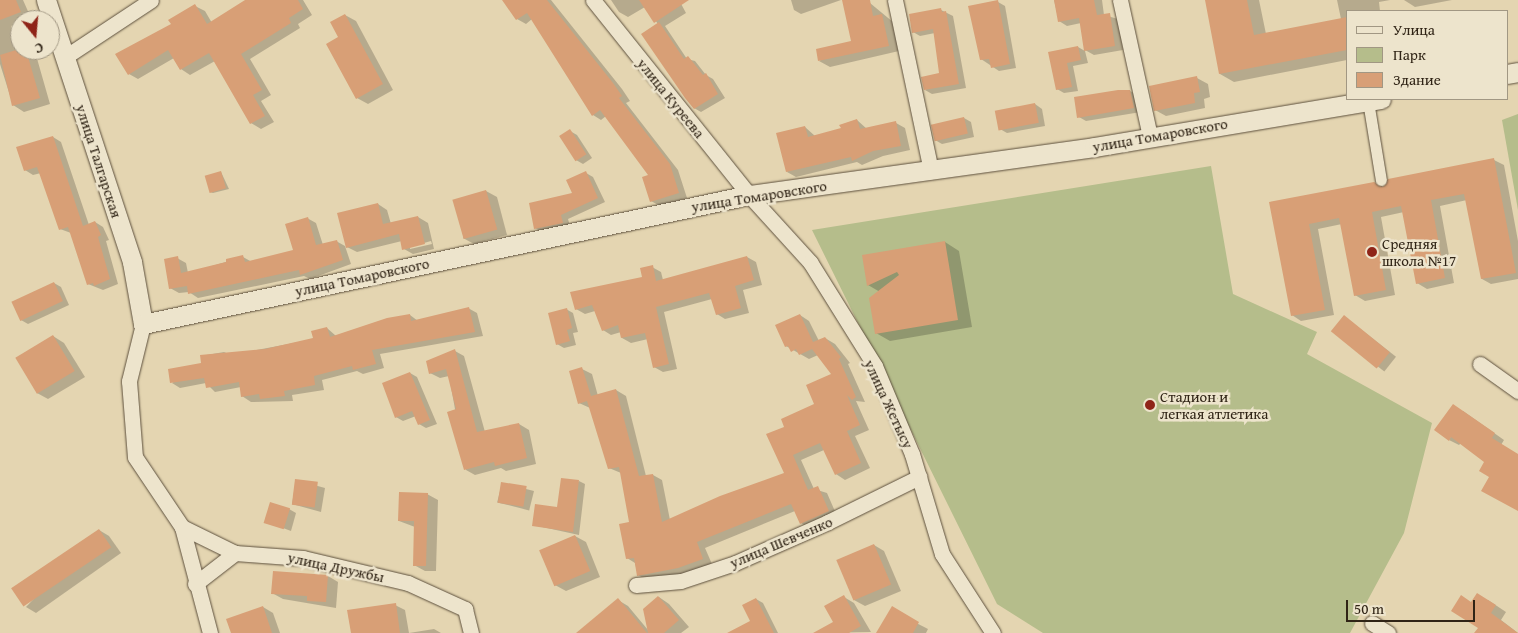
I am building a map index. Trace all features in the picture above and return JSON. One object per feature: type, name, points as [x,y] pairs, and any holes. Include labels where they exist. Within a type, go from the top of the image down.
[{"type":"street","name":"улица Талгарская","points":[[46,0],[132,262],[142,324]]},
{"type":"street","points":[[65,57],[151,0]]},
{"type":"street","name":"улица Куреева","points":[[594,0],[749,195]]},
{"type":"street","points":[[894,0],[931,171]]},
{"type":"street","points":[[1120,0],[1150,136]]},
{"type":"street","points":[[1375,100],[1381,180]]},
{"type":"street","name":"улица Томаровского","points":[[142,324],[749,195],[931,171],[1375,100]]},
{"type":"street","name":"улица Жетысу","points":[[749,195],[810,262],[875,366],[919,477],[942,554],[992,633]]},
{"type":"street","points":[[142,324],[129,381],[135,457],[182,527],[195,584],[210,633]]},
{"type":"street","points":[[1480,364],[1518,391]]},
{"type":"street","name":"улица Шевченко","points":[[636,586],[681,581],[735,563],[828,522],[919,477]]},
{"type":"street","name":"улица Дружбы","points":[[182,527],[235,553],[303,558],[408,583],[465,609],[471,633]]},
{"type":"street","points":[[195,584],[235,553]]},
{"type":"street","points":[[1372,623],[1388,633]]},
{"type":"green space","points":[[1518,114],[1518,210],[1502,120]]},
{"type":"green space","name":"Стадион и легкая атлетика","points":[[1211,166],[1233,294],[1317,332],[1307,354],[1432,423],[1404,533],[1350,633],[1043,633],[997,604],[812,230]]},
{"type":"building","points":[[0,0],[16,0],[20,10],[10,10],[10,16],[0,20]]},
{"type":"building","points":[[245,0],[298,0],[303,9],[289,18],[291,23],[241,54],[262,90],[253,95],[265,116],[250,124],[209,53],[180,70],[168,50],[128,75],[115,54],[171,24],[168,20],[195,4],[207,24]]},
{"type":"building","points":[[502,0],[547,0],[613,83],[622,96],[619,98],[670,164],[679,193],[650,202],[642,177],[648,175],[600,110],[592,116],[527,13],[516,20]]},
{"type":"building","points":[[639,0],[689,0],[654,23]]},
{"type":"building","points":[[842,0],[870,0],[873,16],[882,14],[889,46],[818,61],[816,49],[851,41]]},
{"type":"building","points":[[998,0],[1010,64],[991,68],[989,59],[980,60],[968,6]]},
{"type":"building","points":[[1054,0],[1094,0],[1097,15],[1110,13],[1115,46],[1084,51],[1079,18],[1058,22]]},
{"type":"building","points":[[1205,0],[1247,0],[1254,35],[1346,17],[1346,50],[1219,74]]},
{"type":"building","points":[[941,8],[942,12],[946,11],[959,84],[924,90],[921,77],[939,73],[933,29],[912,33],[909,14]]},
{"type":"building","points":[[345,14],[383,84],[356,99],[326,44],[338,37],[330,22]]},
{"type":"building","points":[[659,22],[684,59],[688,56],[703,75],[706,73],[718,94],[694,109],[641,34]]},
{"type":"building","points":[[1078,46],[1081,60],[1067,63],[1072,87],[1056,90],[1048,52]]},
{"type":"building","points":[[10,52],[10,60],[29,60],[40,98],[12,106],[0,55]]},
{"type":"building","points":[[1197,76],[1200,92],[1194,93],[1195,103],[1154,111],[1149,86]]},
{"type":"building","points":[[1130,90],[1134,108],[1077,118],[1074,97]]},
{"type":"building","points":[[1035,103],[1039,123],[999,130],[995,111]]},
{"type":"building","points":[[964,117],[968,134],[935,141],[931,125]]},
{"type":"building","points":[[857,119],[860,129],[896,121],[901,146],[873,151],[852,161],[851,157],[786,172],[776,133],[805,126],[808,137],[841,128],[839,125]]},
{"type":"building","points":[[570,129],[586,154],[575,161],[559,136]]},
{"type":"building","points":[[53,136],[83,226],[95,221],[101,235],[98,237],[110,279],[94,286],[93,283],[87,285],[68,227],[59,230],[37,167],[24,171],[16,147]]},
{"type":"building","points":[[1494,158],[1516,273],[1481,279],[1464,194],[1431,200],[1445,278],[1416,284],[1401,206],[1372,212],[1386,290],[1354,296],[1339,218],[1309,224],[1325,310],[1291,316],[1269,202],[1374,182],[1383,187],[1388,179]]},
{"type":"building","points":[[221,171],[226,188],[210,193],[205,176]]},
{"type":"building","points":[[586,171],[598,198],[561,215],[563,223],[534,229],[529,203],[572,193],[566,180]]},
{"type":"building","points":[[486,190],[497,229],[464,239],[452,200]]},
{"type":"building","points":[[378,203],[383,224],[418,216],[425,244],[402,250],[399,234],[346,248],[337,213]]},
{"type":"building","points":[[308,217],[316,245],[337,240],[343,260],[300,275],[299,270],[188,294],[187,286],[169,289],[164,259],[178,256],[181,273],[226,262],[226,259],[243,255],[245,262],[293,250],[285,224]]},
{"type":"building","points":[[945,241],[958,320],[875,334],[869,298],[899,275],[897,272],[867,286],[862,255]]},
{"type":"building","points":[[747,256],[754,280],[735,286],[741,308],[716,315],[709,293],[656,307],[669,364],[653,368],[645,333],[621,338],[618,325],[602,331],[592,305],[575,310],[570,292],[642,277],[640,268],[653,265],[656,281]]},
{"type":"building","points":[[54,282],[63,301],[20,321],[11,302]]},
{"type":"building","points":[[469,307],[475,332],[372,350],[376,364],[353,370],[352,366],[314,376],[315,385],[284,391],[285,396],[260,399],[259,394],[241,397],[239,382],[206,388],[204,378],[170,383],[168,369],[201,363],[200,355],[265,349],[313,338],[311,331],[327,327],[330,337],[387,318],[410,314],[411,321]]},
{"type":"building","points":[[567,308],[572,328],[567,330],[570,341],[556,345],[548,313]]},
{"type":"building","points":[[800,314],[813,342],[825,337],[841,357],[839,359],[856,397],[852,400],[847,395],[860,425],[847,431],[861,463],[835,475],[820,443],[793,455],[808,490],[818,486],[829,511],[800,524],[791,504],[697,542],[703,559],[678,568],[637,576],[634,558],[626,559],[619,524],[629,522],[619,467],[608,469],[587,401],[578,404],[569,371],[582,367],[591,396],[616,389],[639,476],[653,474],[662,522],[720,496],[784,473],[766,434],[784,427],[781,419],[814,404],[806,385],[831,374],[812,349],[799,355],[796,349],[791,352],[788,346],[785,347],[775,325]]},
{"type":"building","points":[[1344,315],[1390,352],[1377,368],[1331,331]]},
{"type":"building","points":[[53,335],[75,371],[37,394],[15,358]]},
{"type":"building","points":[[455,349],[477,432],[519,423],[527,458],[495,466],[494,462],[464,470],[447,412],[456,409],[446,369],[429,374],[426,361]]},
{"type":"building","points":[[410,372],[430,420],[418,425],[412,411],[395,418],[382,383]]},
{"type":"building","points":[[1453,404],[1495,433],[1492,438],[1518,454],[1518,511],[1481,491],[1489,477],[1479,471],[1484,462],[1451,437],[1449,441],[1434,430]]},
{"type":"building","points":[[561,478],[579,480],[573,532],[532,526],[535,504],[557,507]]},
{"type":"building","points":[[295,479],[318,482],[315,508],[292,505]]},
{"type":"building","points":[[501,482],[527,486],[523,507],[498,503]]},
{"type":"building","points":[[399,492],[428,493],[426,566],[413,566],[414,521],[398,521]]},
{"type":"building","points":[[270,502],[290,508],[284,529],[264,523]]},
{"type":"building","points":[[99,529],[111,547],[23,607],[11,588]]},
{"type":"building","points":[[575,535],[590,571],[554,586],[539,550]]},
{"type":"building","points":[[874,544],[891,585],[853,601],[836,560]]},
{"type":"building","points":[[273,571],[328,575],[326,602],[307,601],[307,596],[271,594]]},
{"type":"building","points":[[1477,593],[1496,605],[1491,613],[1518,633],[1474,633],[1478,628],[1451,611],[1461,595],[1471,602]]},
{"type":"building","points":[[844,595],[861,626],[849,633],[813,633],[833,622],[824,606]]},
{"type":"building","points":[[658,596],[679,620],[664,633],[648,633],[643,609]]},
{"type":"building","points":[[618,598],[647,633],[576,633]]},
{"type":"building","points":[[756,598],[774,633],[727,633],[750,621],[742,605]]},
{"type":"building","points":[[396,603],[400,633],[351,633],[347,610]]},
{"type":"building","points":[[263,606],[272,633],[231,633],[226,619]]},
{"type":"building","points":[[892,606],[919,622],[913,633],[876,633]]},
{"type":"place","name":"Средняя школа №17","points":[[1372,252]]},
{"type":"place","name":"Стадион и легкая атлетика","points":[[1150,405]]}]
